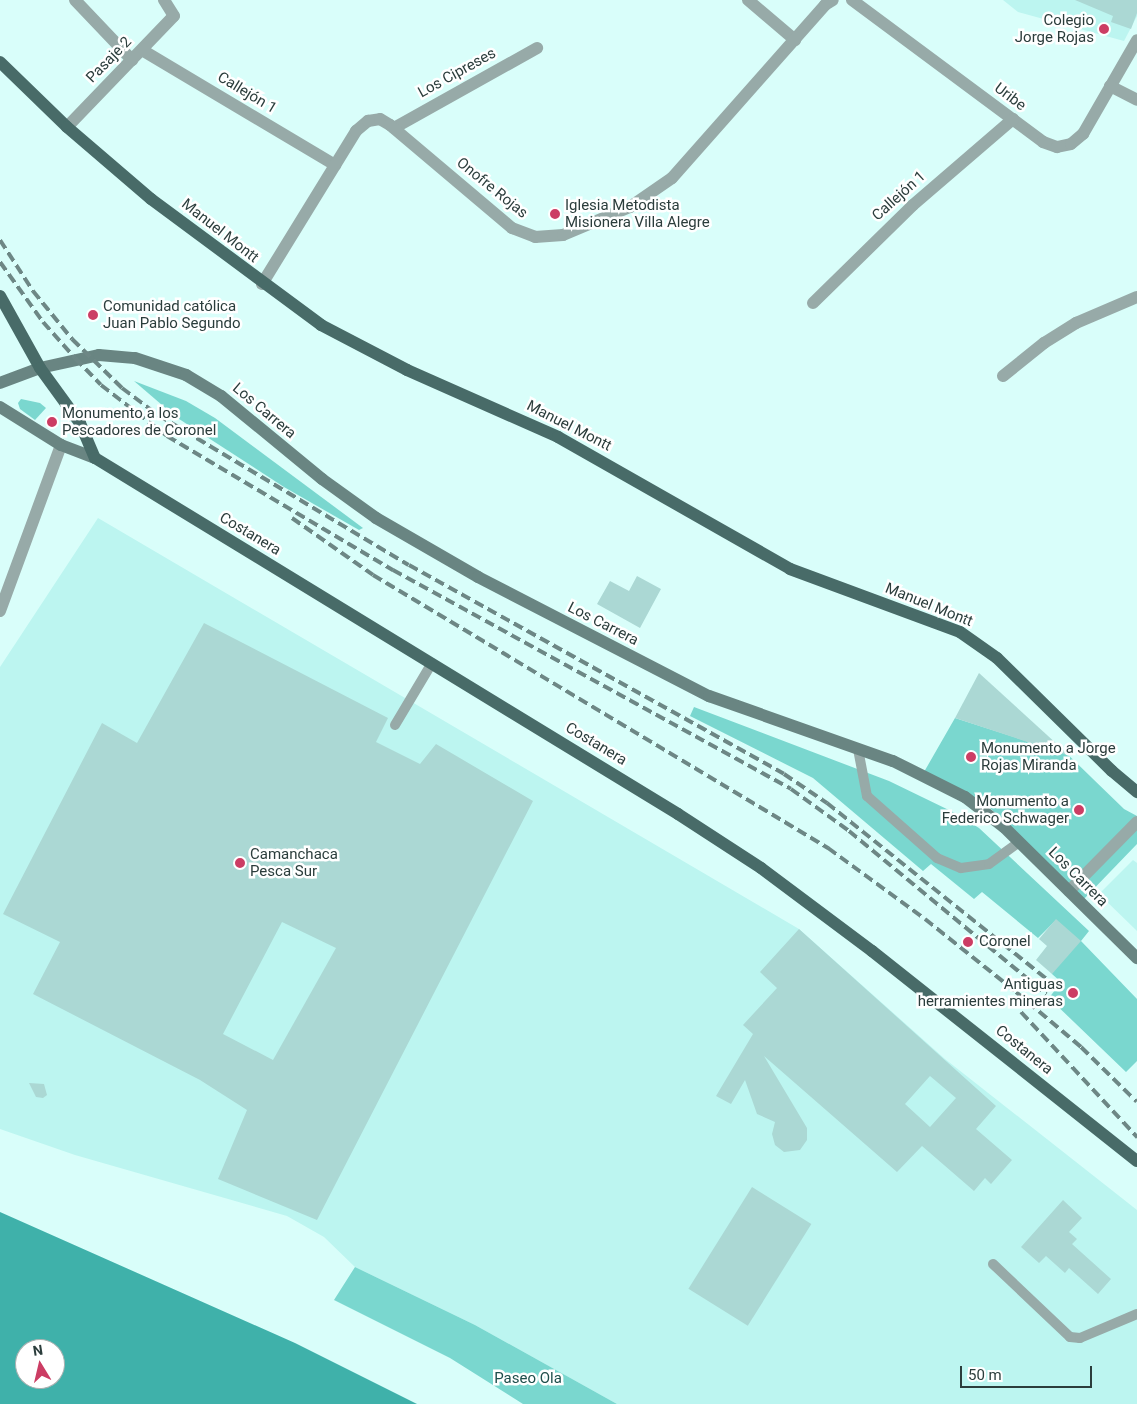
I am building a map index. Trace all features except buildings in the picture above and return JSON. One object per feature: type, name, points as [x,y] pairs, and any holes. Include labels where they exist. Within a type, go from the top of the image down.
[{"type":"main road","name":"Manuel Montt","points":[[0,62],[67,127],[151,198],[262,284],[343,338],[558,437],[774,561],[814,580],[960,632],[1003,663],[1112,771],[1137,792]]},
{"type":"main road","points":[[0,296],[40,368],[80,423],[95,458]]},
{"type":"main road","name":"Los Carrera","points":[[0,384],[40,368],[75,358],[112,355],[143,359],[175,369],[221,396],[322,479],[425,548],[709,696],[910,769],[965,798],[1019,842],[1137,958]]},
{"type":"main road","points":[[0,407],[61,445],[95,458]]},
{"type":"main road","name":"Costanera","points":[[95,458],[762,868],[872,951],[1137,1161]]},
{"type":"street","points":[[75,0],[132,60]]},
{"type":"street","name":"Pasaje 2","points":[[67,127],[174,16],[164,0]]},
{"type":"street","points":[[748,0],[795,40]]},
{"type":"street","name":"Onofre Rojas","points":[[262,284],[335,165],[364,123],[376,119],[394,128],[512,228],[535,237],[563,236],[630,207],[662,187],[704,145],[795,40],[833,0]]},
{"type":"street","name":"Uribe","points":[[852,0],[1013,120],[1050,145],[1071,144],[1083,134],[1137,40]]},
{"type":"street","name":"Los Cipreses","points":[[394,128],[537,48]]},
{"type":"street","name":"Callejón 1","points":[[142,50],[335,165]]},
{"type":"street","points":[[1110,86],[1137,100]]},
{"type":"street","name":"Callejón 1","points":[[812,303],[912,205],[1013,120]]},
{"type":"street","points":[[1003,376],[1057,334],[1095,314],[1137,297]]},
{"type":"street","points":[[0,611],[6,581],[61,445]]},
{"type":"street","points":[[1069,891],[1137,822]]},
{"type":"lane","points":[[395,724],[432,664]]},
{"type":"lane","points":[[858,749],[867,796],[937,858],[961,868],[989,864],[1019,842]]},
{"type":"lane","points":[[994,1264],[1070,1337],[1080,1338],[1137,1314]]},
{"type":"shaded area","name":"Colegio Jorge Rojas","points":[[1003,0],[1137,0],[1137,16],[1124,41],[1018,12]]},
{"type":"shaded area","points":[[98,518],[799,929],[945,1059],[1137,1210],[1137,1404],[617,1404],[475,1325],[355,1267],[324,1237],[287,1216],[75,1155],[0,1129],[0,667]]},
{"type":"shaded area","points":[[1133,860],[1137,863],[1137,931],[1099,894]]},
{"type":"shaded area","points":[[0,1212],[295,1343],[417,1404],[0,1404]]},
{"type":"green space","points":[[134,381],[186,401],[215,418],[363,528],[359,530],[284,487],[176,417]]},
{"type":"green space","points":[[21,399],[40,403],[46,408],[35,420],[20,409],[18,403]]},
{"type":"green space","points":[[694,707],[889,781],[955,813],[979,828],[1089,931],[1081,941],[1137,999],[1137,1061],[1126,1072],[1049,998],[1061,982],[1052,974],[1056,920],[1038,938],[982,892],[974,899],[931,864],[923,871],[813,778],[690,716]]},
{"type":"green space","points":[[955,718],[1048,748],[1058,745],[1124,809],[1137,816],[1137,844],[1083,900],[991,809],[924,772]]},
{"type":"green space","name":"Paseo Ola","points":[[355,1267],[475,1325],[617,1404],[523,1404],[450,1358],[334,1300]]},
{"type":"railway","points":[[0,240],[33,291],[72,339],[122,388],[158,415],[409,565],[784,774],[827,803],[1049,981]]},
{"type":"railway","points":[[0,262],[43,322],[75,358],[101,385],[167,436],[393,570],[791,789],[849,831],[1046,994]]},
{"type":"railway","points":[[292,518],[373,575],[828,848],[925,919],[1016,992],[1081,1047],[1137,1102]]},
{"type":"railway","points":[[1021,1012],[1137,1137]]},
{"type":"place","name":"Colegio Jorge Rojas","points":[[1104,29]]},
{"type":"place","name":"Iglesia Metodista Misionera Villa Alegre","points":[[555,214]]},
{"type":"place","name":"Comunidad católica Juan Pablo Segundo","points":[[93,315]]},
{"type":"place","name":"Monumento a los Pescadores de Coronel","points":[[52,422]]},
{"type":"place","name":"Monumento a Jorge Rojas Miranda","points":[[971,757]]},
{"type":"place","name":"Monumento a Federico Schwager","points":[[1079,810]]},
{"type":"place","name":"Camanchaca Pesca Sur","points":[[240,863]]},
{"type":"place","name":"Coronel","points":[[968,942]]},
{"type":"place","name":"Antiguas herramientes mineras","points":[[1073,993]]}]
